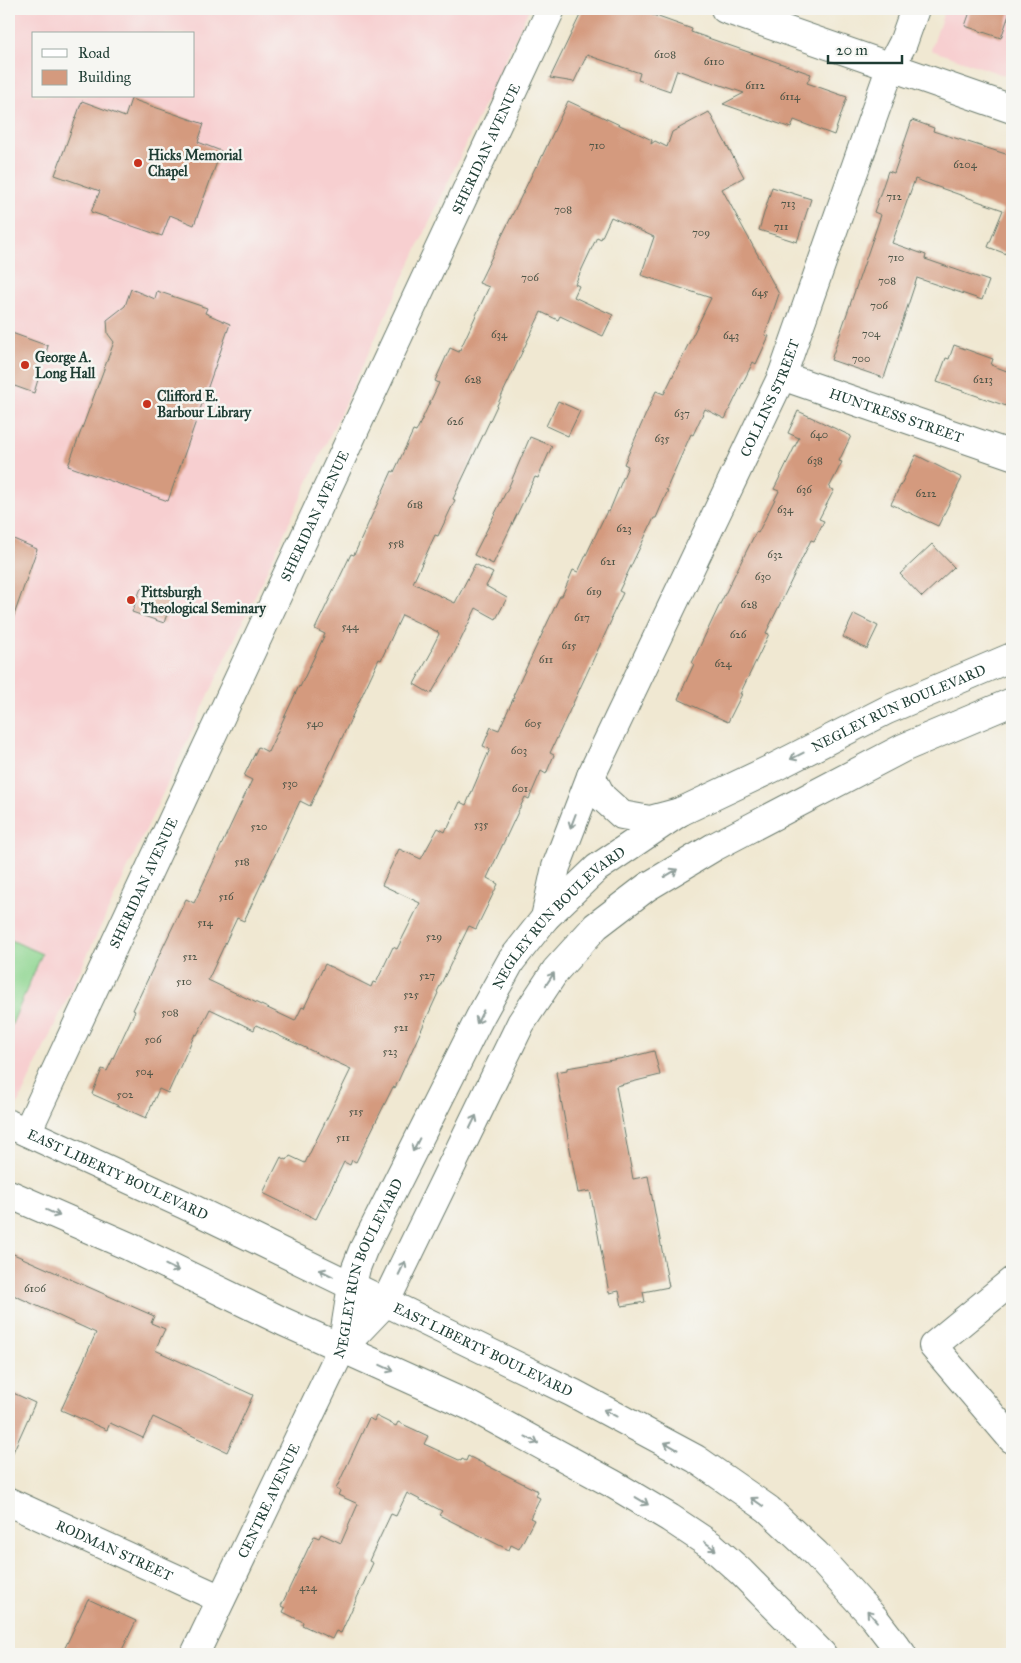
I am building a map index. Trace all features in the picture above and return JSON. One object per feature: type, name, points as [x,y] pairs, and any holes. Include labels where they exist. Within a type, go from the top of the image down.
[{"type":"main road","name":"SHERIDAN AVENUE","points":[[18,1128],[551,9]]},
{"type":"main road","points":[[725,9],[1012,109]]},
{"type":"main road","name":"COLLINS STREET","points":[[545,918],[556,868],[591,776],[782,376],[892,66],[916,9]]},
{"type":"main road","name":"HUNTRESS STREET","points":[[782,376],[1012,455]]},
{"type":"main road","name":"NEGLEY RUN BOULEVARD","points":[[342,1348],[352,1286],[363,1250],[510,961],[545,918],[597,868],[680,812],[773,768],[887,710],[1012,656]]},
{"type":"main road","name":"NEGLEY RUN BOULEVARD","points":[[342,1348],[385,1303],[521,1023],[556,970],[596,926],[648,887],[714,847],[903,748],[1012,702]]},
{"type":"main road","points":[[591,776],[602,797],[622,815],[650,820],[680,812]]},
{"type":"main road","name":"EAST LIBERTY BOULEVARD","points":[[18,1128],[185,1205],[574,1394],[696,1459],[768,1509],[816,1554],[875,1619],[902,1654]]},
{"type":"main road","points":[[9,1194],[128,1246],[284,1322],[470,1406],[613,1484],[712,1546],[741,1572],[822,1654]]},
{"type":"main road","points":[[1012,1281],[933,1346],[1012,1439]]},
{"type":"main road","name":"CENTRE AVENUE","points":[[195,1654],[342,1348]]},
{"type":"main road","name":"RODMAN STREET","points":[[9,1502],[221,1599]]},
{"type":"shaded area","name":"Pittsburgh Theological Seminary","points":[[9,9],[529,9],[16,1108],[9,1105]]},
{"type":"shaded area","points":[[945,9],[1012,9],[1012,78],[931,50]]},
{"type":"green space","points":[[9,939],[42,954],[9,1031]]},
{"type":"building","points":[[583,9],[636,9],[692,29],[691,32],[811,74],[807,83],[847,97],[834,135],[794,120],[791,128],[723,104],[744,93],[677,70],[670,91],[638,80],[640,73],[587,55],[574,82],[550,78]]},
{"type":"building","points":[[971,9],[1011,9],[1001,38],[965,26]]},
{"type":"building","name":"Hicks Memorial Chapel","points":[[131,99],[204,124],[198,142],[221,151],[194,225],[170,215],[162,236],[91,212],[100,191],[55,175],[82,101],[125,117]]},
{"type":"building","points":[[568,101],[652,140],[651,144],[655,141],[667,147],[672,132],[709,112],[744,177],[722,189],[779,294],[765,335],[769,336],[756,364],[753,362],[725,419],[705,409],[693,435],[691,434],[666,490],[668,490],[656,518],[654,518],[619,591],[623,593],[550,753],[554,755],[546,774],[541,771],[529,799],[525,797],[487,878],[498,884],[476,929],[469,926],[437,992],[395,1088],[393,1087],[356,1162],[352,1160],[350,1165],[344,1162],[316,1219],[263,1193],[281,1157],[287,1160],[290,1156],[305,1163],[351,1069],[256,1025],[254,1030],[210,1009],[197,1035],[195,1034],[168,1093],[159,1089],[146,1118],[92,1094],[102,1069],[107,1071],[135,1011],[133,1010],[186,899],[194,903],[252,780],[244,776],[258,747],[268,752],[300,687],[325,634],[315,629],[351,554],[354,555],[392,471],[394,472],[413,431],[416,432],[439,383],[435,381],[450,348],[459,352],[489,287],[479,283]],"holes":[[[611,217],[654,237],[641,275],[711,298],[664,394],[656,391],[624,464],[628,466],[609,512],[607,511],[578,572],[573,570],[513,696],[499,730],[491,727],[483,746],[490,749],[466,805],[460,802],[445,832],[438,828],[421,859],[399,849],[382,885],[420,903],[397,949],[393,947],[376,983],[373,982],[371,987],[325,964],[304,1008],[302,1007],[295,1021],[208,980],[237,918],[244,921],[300,801],[310,806],[379,659],[381,660],[402,615],[439,634],[414,684],[431,694],[453,656],[476,608],[496,619],[507,598],[486,586],[493,573],[475,564],[455,603],[413,583],[435,535],[438,536],[455,500],[453,499],[541,312],[558,320],[560,316],[603,336],[613,315],[574,297],[579,286],[575,284],[597,237],[601,239]]]},
{"type":"building","points":[[912,120],[934,128],[933,131],[1012,156],[1012,256],[988,247],[1003,210],[915,179],[892,243],[926,255],[925,259],[989,281],[982,300],[917,278],[884,378],[831,360],[881,215],[874,212],[888,171],[894,173]]},
{"type":"building","points":[[772,187],[811,199],[797,242],[759,230]]},
{"type":"building","name":"Clifford E. Barbour Library","points":[[131,289],[155,299],[157,291],[207,308],[205,313],[230,324],[168,501],[68,466],[114,342],[108,334],[107,320],[125,306]]},
{"type":"building","name":"George A. Long Hall","points":[[9,332],[48,346],[34,393],[9,384]]},
{"type":"building","points":[[954,345],[993,359],[991,365],[1012,373],[1012,408],[937,382],[946,358],[949,359]]},
{"type":"building","points":[[558,401],[580,411],[568,436],[546,426]]},
{"type":"building","points":[[798,411],[851,436],[839,461],[842,462],[829,488],[834,490],[819,519],[824,521],[814,541],[811,540],[766,633],[769,634],[728,722],[678,699],[694,664],[692,663],[720,604],[779,491],[774,489],[799,438],[788,433]]},
{"type":"building","points":[[530,437],[552,446],[538,478],[535,477],[493,564],[474,555],[510,484]]},
{"type":"building","points":[[916,455],[962,478],[938,526],[891,504]]},
{"type":"building","points":[[9,537],[37,549],[12,621],[9,620]]},
{"type":"building","points":[[932,544],[954,567],[922,597],[900,574]]},
{"type":"building","points":[[141,588],[172,599],[164,623],[132,612]]},
{"type":"building","points":[[854,614],[878,626],[867,649],[843,637]]},
{"type":"building","points":[[654,1051],[660,1075],[616,1086],[633,1179],[648,1176],[669,1287],[643,1292],[645,1302],[622,1306],[619,1291],[609,1293],[590,1191],[578,1193],[556,1072],[567,1070],[567,1068]]},
{"type":"building","points":[[9,1252],[154,1316],[151,1323],[165,1329],[155,1350],[253,1395],[227,1452],[153,1417],[143,1438],[110,1423],[107,1430],[61,1410],[96,1333],[9,1293]]},
{"type":"building","points":[[9,1391],[35,1403],[9,1461]]},
{"type":"building","points":[[376,1416],[396,1426],[398,1422],[428,1436],[424,1444],[461,1461],[462,1459],[466,1461],[468,1456],[538,1491],[536,1496],[540,1498],[530,1518],[534,1520],[519,1549],[511,1545],[509,1550],[439,1515],[442,1511],[407,1493],[396,1516],[391,1514],[372,1554],[369,1561],[373,1563],[341,1633],[336,1631],[332,1639],[302,1625],[303,1622],[283,1612],[285,1608],[281,1606],[314,1536],[319,1538],[321,1534],[341,1543],[358,1504],[338,1495],[340,1491],[336,1489],[369,1418],[374,1421]]},
{"type":"building","points":[[88,1599],[136,1621],[120,1654],[62,1654]]},
{"type":"place","name":"Hicks Memorial Chapel","points":[[138,163]]},
{"type":"place","name":"George A. Long Hall","points":[[25,365]]},
{"type":"place","name":"Clifford E. Barbour Library","points":[[147,404]]},
{"type":"place","name":"Pittsburgh Theological Seminary","points":[[131,600]]}]
